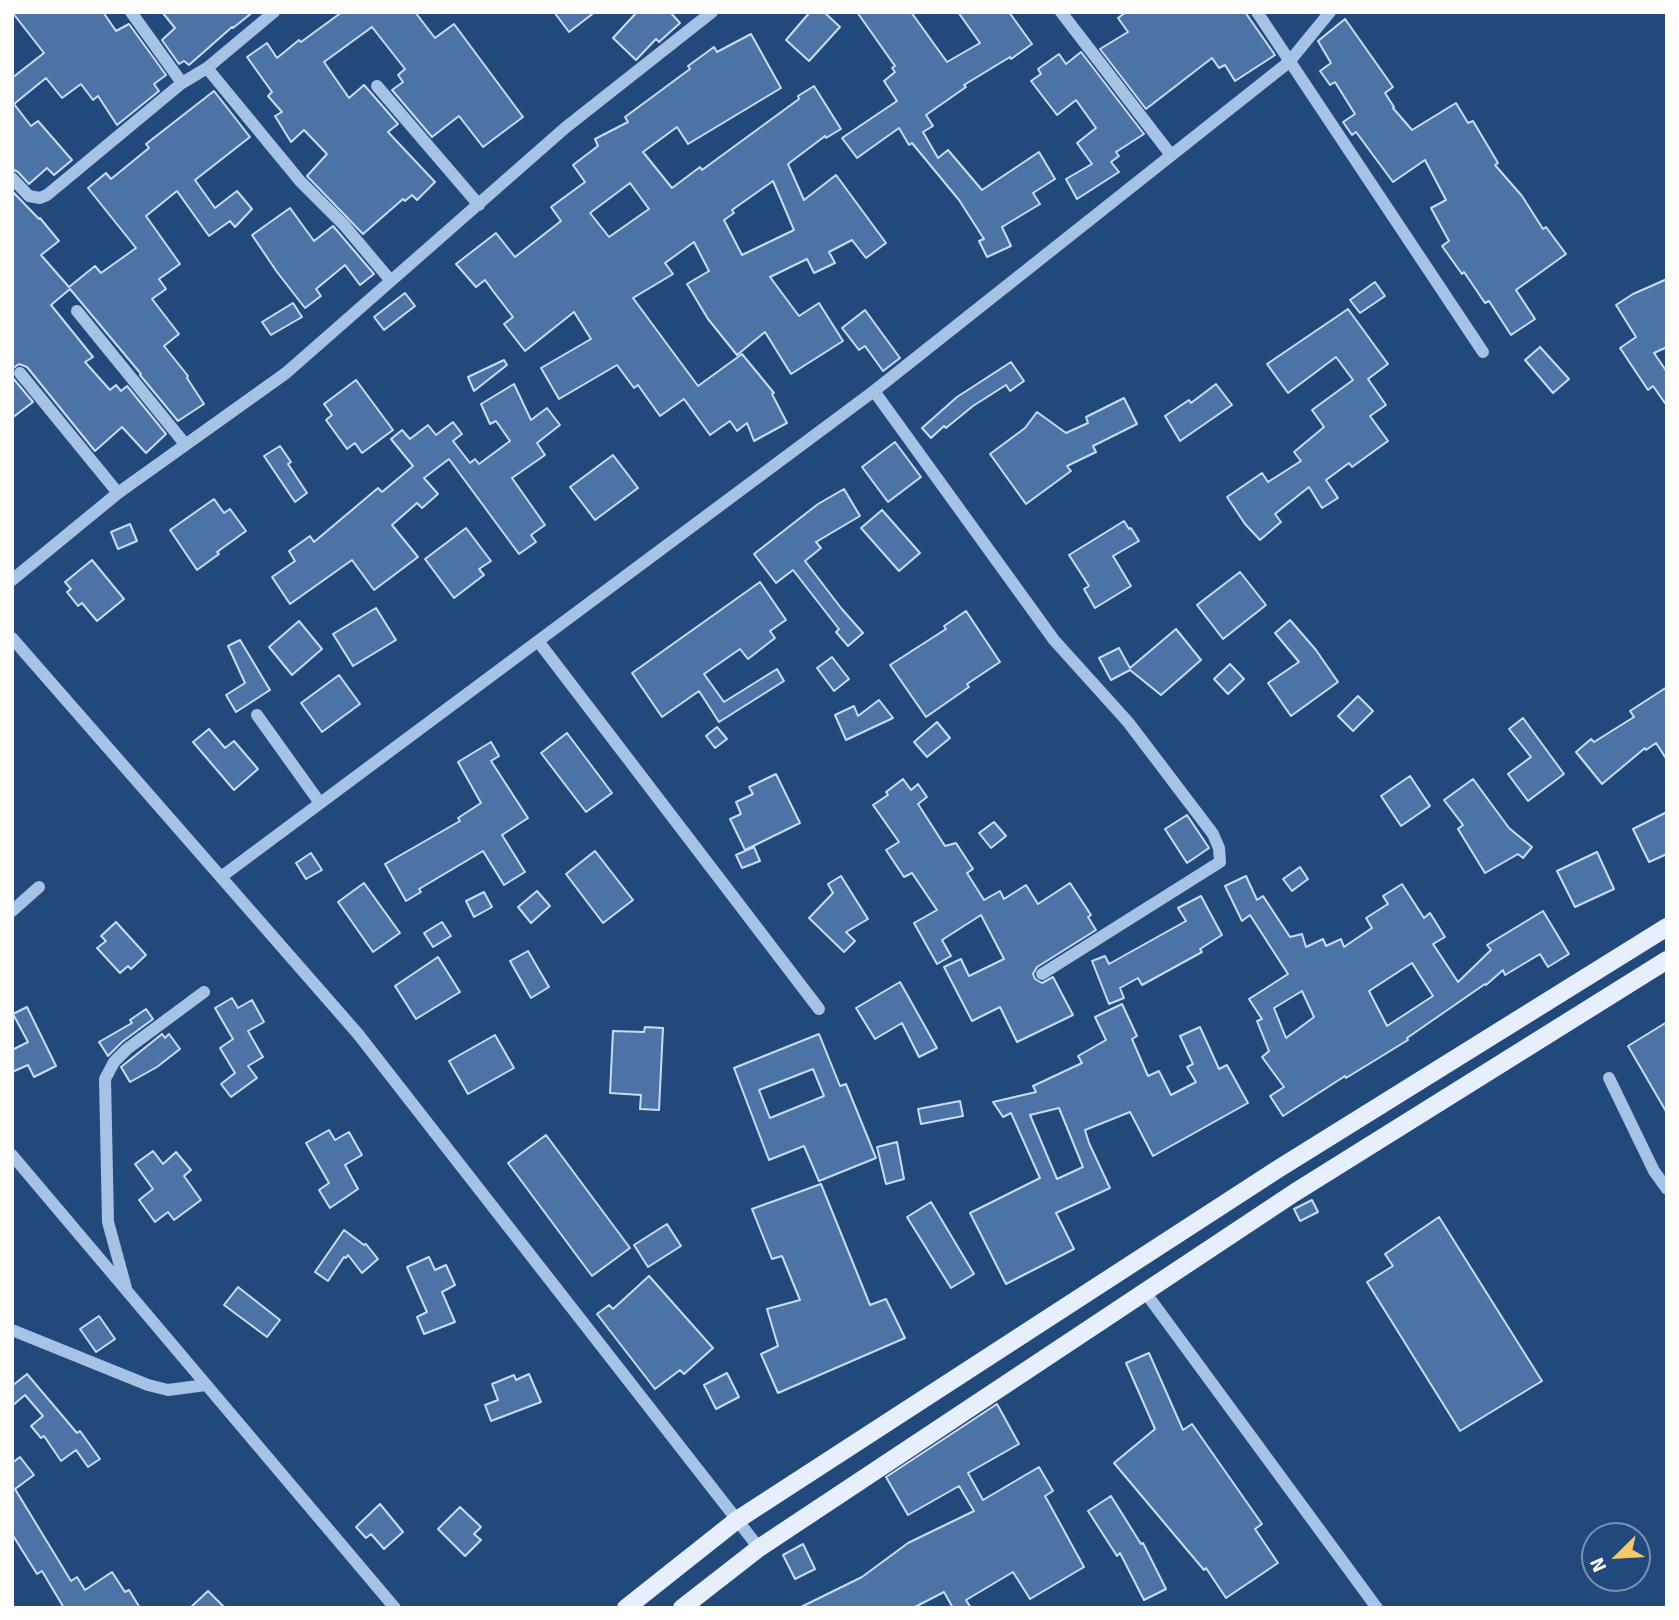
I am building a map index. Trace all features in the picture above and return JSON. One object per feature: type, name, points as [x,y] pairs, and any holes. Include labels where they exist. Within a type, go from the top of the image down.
[{"type":"main road","points":[[626,1608],[737,1520],[1377,1108],[1667,927]]},
{"type":"main road","points":[[682,1608],[759,1548],[1294,1193],[1667,960]]},
{"type":"main road","points":[[1377,1108],[1393,1131]]},
{"type":"street","points":[[131,12],[182,83]]},
{"type":"street","points":[[12,178],[29,195],[40,198],[47,195],[182,83],[207,68],[274,12]]},
{"type":"street","points":[[12,580],[118,493],[286,373],[565,128],[712,12]]},
{"type":"street","points":[[1061,12],[1171,155]]},
{"type":"street","points":[[1257,12],[1483,352]]},
{"type":"street","points":[[221,877],[874,391],[1289,62],[1330,12]]},
{"type":"street","points":[[207,68],[300,181],[344,225],[391,281]]},
{"type":"street","points":[[377,86],[479,205]]},
{"type":"street","points":[[77,311],[185,444]]},
{"type":"street","points":[[20,373],[118,493]]},
{"type":"street","points":[[874,391],[1054,640],[1128,722],[1213,834],[1219,848],[1220,862],[1042,974]]},
{"type":"street","points":[[12,638],[358,1034],[759,1548]]},
{"type":"street","points":[[538,641],[819,1009]]},
{"type":"street","points":[[257,715],[320,803]]},
{"type":"street","points":[[12,911],[39,887]]},
{"type":"street","points":[[127,1292],[108,1222],[105,1079],[114,1062],[127,1049],[204,992]]},
{"type":"street","points":[[1609,1078],[1654,1171],[1667,1189]]},
{"type":"street","points":[[12,1155],[395,1608]]},
{"type":"street","points":[[1145,1292],[1377,1608]]},
{"type":"street","points":[[12,1329],[148,1385],[168,1390],[206,1385]]},
{"type":"building","points":[[12,12],[103,12],[116,31],[129,24],[166,75],[154,84],[159,91],[117,125],[98,96],[93,100],[81,84],[62,98],[46,78],[14,104],[31,126],[38,121],[72,160],[54,175],[47,168],[29,184],[12,169],[12,78],[44,53]]},
{"type":"building","points":[[162,12],[253,12],[189,65],[184,61],[179,64],[162,40],[175,28]]},
{"type":"building","points":[[342,12],[415,12],[435,38],[454,24],[523,117],[483,147],[459,116],[432,137],[392,90],[403,82],[398,75],[405,69],[372,27],[324,62],[349,98],[364,85],[398,124],[388,132],[435,182],[417,200],[412,195],[405,201],[403,199],[363,234],[307,176],[327,154],[304,130],[291,142],[275,116],[282,112],[268,96],[272,92],[247,57],[267,43],[277,58]]},
{"type":"building","points":[[554,12],[595,12],[569,32]]},
{"type":"building","points":[[637,12],[670,12],[680,23],[659,42],[656,39],[636,60],[613,38]]},
{"type":"building","points":[[810,12],[824,12],[840,27],[809,61],[786,40]]},
{"type":"building","points":[[857,12],[911,12],[947,62],[980,43],[958,12],[1009,12],[1032,44],[964,85],[966,87],[926,115],[933,126],[923,132],[938,158],[948,150],[982,190],[1039,152],[1055,179],[1033,193],[1040,204],[1002,227],[1011,246],[987,257],[979,241],[984,239],[959,200],[912,143],[909,145],[899,128],[857,158],[842,138],[897,101],[884,81],[895,72],[892,68],[895,66]]},
{"type":"building","points":[[1126,12],[1245,12],[1275,55],[1235,81],[1225,65],[1219,68],[1212,58],[1146,109],[1100,49],[1128,32],[1118,18]]},
{"type":"building","points":[[1345,19],[1393,87],[1385,93],[1393,108],[1412,130],[1456,103],[1468,123],[1473,121],[1498,163],[1495,165],[1522,196],[1543,229],[1546,227],[1566,254],[1516,290],[1535,319],[1511,335],[1489,301],[1485,303],[1442,246],[1449,241],[1431,208],[1446,200],[1425,160],[1393,182],[1356,132],[1352,135],[1343,122],[1355,114],[1335,82],[1330,85],[1320,71],[1331,63],[1318,41]]},
{"type":"building","points":[[751,34],[781,88],[688,144],[677,127],[643,152],[672,188],[700,167],[702,170],[814,86],[841,129],[826,138],[825,136],[788,164],[804,200],[836,175],[886,243],[866,258],[852,240],[829,252],[835,263],[814,273],[807,259],[770,277],[799,316],[819,303],[843,341],[791,374],[765,332],[737,355],[708,319],[687,284],[709,271],[694,242],[665,263],[673,274],[633,298],[698,386],[742,354],[774,393],[772,394],[787,423],[754,441],[747,423],[737,431],[730,421],[710,435],[684,399],[660,416],[638,385],[634,388],[617,365],[559,399],[541,368],[591,339],[574,312],[525,351],[504,324],[513,317],[485,280],[476,287],[456,264],[496,233],[515,257],[561,221],[551,207],[585,182],[573,165],[598,146],[595,139],[628,122],[625,117],[690,69],[688,66],[714,47],[717,52]],"holes":[[[773,181],[794,230],[742,255],[724,220],[734,213],[732,210]],[[630,183],[649,209],[609,237],[590,213]]]},
{"type":"building","points":[[1081,52],[1144,134],[1116,152],[1119,156],[1111,162],[1119,172],[1077,199],[1066,179],[1092,164],[1077,143],[1096,128],[1076,100],[1057,115],[1031,81],[1041,74],[1038,69],[1059,54],[1066,64]]},
{"type":"building","points":[[214,91],[250,137],[195,180],[215,208],[237,191],[252,209],[235,227],[230,221],[209,236],[177,191],[146,216],[180,264],[159,279],[166,289],[152,299],[179,334],[164,346],[188,376],[204,404],[178,421],[70,289],[51,305],[93,357],[85,362],[110,390],[116,385],[121,391],[127,386],[166,434],[146,453],[122,427],[95,451],[27,367],[19,364],[12,369],[12,191],[59,241],[41,255],[69,287],[95,266],[101,273],[136,248],[88,188],[106,173],[111,179],[149,148],[146,144]]},
{"type":"building","points":[[290,208],[314,241],[333,226],[374,274],[360,285],[345,265],[316,289],[321,296],[305,308],[252,235]]},
{"type":"building","points":[[1667,279],[1667,347],[1654,353],[1667,372],[1667,406],[1653,386],[1648,390],[1620,348],[1636,337],[1616,305]]},
{"type":"building","points":[[1375,282],[1385,296],[1360,313],[1350,300]]},
{"type":"building","points":[[405,293],[415,306],[384,330],[374,317]]},
{"type":"building","points":[[293,303],[302,317],[271,335],[262,322]]},
{"type":"building","points":[[1348,309],[1388,364],[1368,379],[1386,405],[1370,416],[1388,441],[1352,467],[1349,463],[1326,480],[1338,498],[1322,508],[1309,487],[1275,514],[1281,522],[1260,540],[1245,524],[1227,497],[1262,473],[1268,482],[1301,461],[1294,452],[1324,427],[1312,410],[1353,380],[1336,357],[1288,393],[1267,364]]},
{"type":"building","points":[[865,310],[900,358],[883,371],[865,346],[859,350],[842,328]]},
{"type":"building","points":[[1540,347],[1569,379],[1553,393],[1525,360]]},
{"type":"building","points":[[504,360],[507,365],[474,391],[468,377]]},
{"type":"building","points":[[1011,362],[1024,381],[1010,391],[1006,385],[973,406],[946,428],[944,426],[931,438],[922,428],[957,397]]},
{"type":"building","points":[[12,377],[33,402],[12,418]]},
{"type":"building","points":[[356,380],[393,430],[362,453],[355,443],[347,449],[326,420],[332,415],[324,404]]},
{"type":"building","points":[[514,384],[531,420],[547,408],[560,425],[537,443],[545,455],[512,478],[545,525],[531,535],[536,542],[519,554],[449,459],[424,478],[438,494],[422,508],[417,503],[392,525],[418,557],[374,590],[352,560],[290,604],[272,577],[295,561],[289,551],[310,536],[314,542],[378,488],[382,492],[413,466],[391,439],[402,430],[410,439],[428,425],[436,435],[453,422],[462,434],[453,441],[470,463],[475,459],[479,464],[510,441],[496,421],[490,424],[481,404]]},
{"type":"building","points":[[1216,384],[1232,405],[1180,441],[1165,416],[1189,400],[1191,403]]},
{"type":"building","points":[[1124,398],[1137,424],[1093,446],[1096,452],[1067,466],[1071,471],[1026,504],[990,454],[1025,428],[1037,412],[1066,433],[1088,423],[1086,417]]},
{"type":"building","points":[[895,442],[921,477],[888,502],[862,467]]},
{"type":"building","points":[[280,446],[307,493],[295,502],[264,456]]},
{"type":"building","points":[[613,455],[638,488],[595,520],[570,487]]},
{"type":"building","points":[[844,489],[860,516],[816,542],[821,548],[805,561],[863,633],[848,646],[836,632],[839,629],[793,570],[776,583],[754,554],[818,504]]},
{"type":"building","points":[[214,499],[224,513],[230,509],[246,531],[197,570],[170,530]]},
{"type":"building","points":[[882,510],[920,553],[899,571],[861,528]]},
{"type":"building","points":[[1124,521],[1139,541],[1113,556],[1131,586],[1095,608],[1084,589],[1089,586],[1069,555]]},
{"type":"building","points":[[130,524],[137,541],[118,549],[111,532]]},
{"type":"building","points":[[466,528],[491,561],[479,569],[484,575],[454,598],[425,559]]},
{"type":"building","points":[[92,560],[124,599],[97,621],[82,603],[78,606],[67,592],[71,589],[65,582]]},
{"type":"building","points":[[1240,572],[1266,605],[1223,639],[1197,605]]},
{"type":"building","points":[[760,582],[786,620],[770,631],[775,638],[748,659],[740,649],[704,674],[724,702],[777,669],[784,681],[719,722],[699,691],[662,717],[632,673]]},
{"type":"building","points":[[376,608],[396,640],[353,666],[333,634]]},
{"type":"building","points":[[966,611],[1000,662],[926,717],[890,665],[946,629],[944,626]]},
{"type":"building","points":[[1290,620],[1316,650],[1338,682],[1291,716],[1268,683],[1299,662],[1275,633]]},
{"type":"building","points":[[299,621],[322,649],[292,675],[269,647]]},
{"type":"building","points":[[1176,629],[1201,660],[1161,695],[1130,670],[1111,680],[1099,658],[1119,648],[1130,668]]},
{"type":"building","points":[[240,640],[270,690],[236,712],[226,695],[245,683],[228,646]]},
{"type":"building","points":[[832,657],[849,679],[834,691],[817,668]]},
{"type":"building","points":[[1230,664],[1244,679],[1228,694],[1214,679]]},
{"type":"building","points":[[339,675],[360,704],[322,732],[301,703]]},
{"type":"building","points":[[1667,687],[1667,760],[1656,743],[1646,750],[1645,748],[1602,784],[1576,752],[1591,739],[1594,742],[1634,717],[1630,711]]},
{"type":"building","points":[[1358,696],[1373,711],[1353,731],[1338,716]]},
{"type":"building","points":[[879,700],[893,718],[846,740],[835,715],[854,706],[858,716]]},
{"type":"building","points":[[1523,718],[1564,774],[1528,801],[1508,774],[1531,757],[1509,729]]},
{"type":"building","points":[[937,722],[950,738],[927,757],[914,742]]},
{"type":"building","points":[[717,727],[727,739],[715,748],[706,736]]},
{"type":"building","points":[[209,729],[225,748],[234,741],[258,769],[234,790],[193,742]]},
{"type":"building","points":[[567,733],[612,793],[586,812],[541,753]]},
{"type":"building","points":[[491,742],[499,756],[491,761],[528,818],[502,835],[525,872],[504,885],[483,851],[419,889],[421,892],[406,901],[385,864],[460,821],[458,818],[481,803],[458,762]]},
{"type":"building","points":[[776,774],[800,823],[745,850],[730,819],[741,814],[736,802],[753,794],[749,787]]},
{"type":"building","points":[[1410,776],[1430,806],[1401,826],[1381,796]]},
{"type":"building","points":[[903,779],[911,790],[918,784],[927,797],[918,804],[945,846],[956,843],[973,869],[967,873],[984,900],[1000,891],[1004,899],[1026,885],[1038,904],[1070,883],[1091,915],[1088,917],[1096,930],[1037,967],[1033,974],[1035,979],[1042,983],[1053,977],[1073,1015],[1017,1042],[1000,1007],[972,1021],[944,967],[961,959],[969,976],[1004,959],[981,915],[942,940],[951,956],[937,964],[914,923],[937,910],[912,873],[904,877],[886,850],[899,842],[873,805],[888,795],[886,792]]},
{"type":"building","points":[[1473,779],[1509,828],[1532,847],[1523,858],[1518,854],[1485,873],[1458,829],[1463,825],[1444,800]]},
{"type":"building","points":[[1667,812],[1667,854],[1649,862],[1633,829]]},
{"type":"building","points":[[1187,815],[1209,848],[1187,863],[1165,829]]},
{"type":"building","points":[[994,822],[1006,836],[991,848],[979,833]]},
{"type":"building","points":[[754,847],[760,861],[742,868],[736,855]]},
{"type":"building","points":[[595,851],[633,900],[603,923],[566,874]]},
{"type":"building","points":[[1597,852],[1614,889],[1575,907],[1557,871]]},
{"type":"building","points":[[311,853],[322,870],[306,879],[296,863]]},
{"type":"building","points":[[1300,867],[1308,879],[1292,891],[1283,879]]},
{"type":"building","points":[[841,876],[868,919],[846,932],[855,941],[844,952],[809,918],[833,893],[828,884]]},
{"type":"building","points":[[1246,876],[1257,900],[1263,896],[1290,937],[1302,934],[1306,947],[1323,939],[1326,946],[1341,939],[1344,947],[1372,928],[1366,918],[1388,904],[1383,896],[1402,884],[1424,918],[1430,913],[1445,937],[1433,944],[1458,982],[1491,950],[1487,945],[1543,911],[1569,954],[1548,967],[1540,954],[1505,975],[1503,970],[1486,985],[1407,1038],[1408,1040],[1283,1116],[1270,1096],[1284,1087],[1262,1057],[1269,1051],[1257,1021],[1262,1019],[1249,999],[1288,974],[1250,915],[1242,921],[1225,886]],"holes":[[[1412,963],[1433,996],[1387,1026],[1369,991]],[[1302,991],[1314,1017],[1286,1038],[1274,1008]]]},
{"type":"building","points":[[364,883],[400,933],[373,952],[338,902]]},
{"type":"building","points":[[537,891],[550,906],[531,923],[518,907]]},
{"type":"building","points":[[484,892],[492,907],[474,917],[466,901]]},
{"type":"building","points":[[1201,896],[1222,935],[1200,949],[1202,952],[1142,985],[1138,978],[1120,988],[1124,998],[1109,1004],[1092,961],[1105,956],[1109,964],[1186,921],[1178,908]]},
{"type":"building","points":[[116,922],[146,955],[131,969],[128,966],[120,973],[97,948],[106,941],[101,936]]},
{"type":"building","points":[[442,922],[451,936],[433,947],[424,933]]},
{"type":"building","points":[[528,951],[549,987],[531,998],[510,961]]},
{"type":"building","points":[[438,957],[460,992],[416,1019],[395,986]]},
{"type":"building","points":[[900,982],[937,1048],[919,1057],[902,1023],[875,1039],[856,1008]]},
{"type":"building","points":[[232,998],[238,1008],[252,1000],[264,1022],[248,1031],[263,1057],[248,1066],[257,1078],[231,1097],[221,1084],[235,1073],[220,1048],[233,1039],[215,1008]]},
{"type":"building","points":[[1122,1004],[1137,1036],[1132,1039],[1148,1076],[1159,1071],[1171,1095],[1196,1082],[1187,1067],[1193,1064],[1180,1036],[1200,1027],[1219,1069],[1227,1065],[1248,1103],[1153,1156],[1130,1112],[1085,1130],[1110,1188],[1056,1213],[1074,1249],[1006,1284],[970,1213],[1040,1178],[1011,1113],[1003,1117],[993,1102],[1036,1092],[1033,1086],[1082,1063],[1078,1056],[1106,1040],[1095,1017]],"holes":[[[1059,1108],[1083,1167],[1057,1179],[1030,1115]]]},
{"type":"building","points":[[27,1007],[56,1066],[34,1077],[28,1065],[12,1072],[12,1050],[28,1042],[13,1014]]},
{"type":"building","points":[[146,1009],[153,1019],[108,1056],[99,1042],[132,1023],[130,1020]]},
{"type":"building","points":[[1667,1022],[1667,1113],[1628,1046]]},
{"type":"building","points":[[645,1027],[663,1028],[659,1110],[640,1109],[641,1095],[610,1093],[613,1031],[644,1032]]},
{"type":"building","points":[[162,1034],[165,1038],[169,1034],[180,1049],[157,1067],[130,1082],[121,1067]]},
{"type":"building","points":[[819,1034],[840,1086],[846,1084],[876,1158],[819,1181],[804,1146],[769,1160],[734,1068]],"holes":[[[813,1069],[824,1096],[770,1118],[759,1090]]]},
{"type":"building","points":[[495,1035],[514,1068],[468,1094],[449,1061]]},
{"type":"building","points":[[960,1101],[963,1116],[921,1124],[918,1109]]},
{"type":"building","points":[[329,1130],[335,1140],[349,1132],[362,1155],[345,1165],[358,1189],[330,1208],[319,1190],[329,1183],[306,1143]]},
{"type":"building","points":[[546,1135],[630,1248],[592,1276],[508,1163]]},
{"type":"building","points":[[897,1142],[904,1179],[886,1184],[877,1147]]},
{"type":"building","points":[[153,1151],[163,1164],[176,1152],[191,1170],[184,1176],[201,1200],[174,1220],[168,1212],[155,1222],[139,1200],[153,1189],[135,1164]]},
{"type":"building","points":[[821,1184],[870,1305],[886,1299],[905,1338],[778,1393],[761,1354],[778,1346],[767,1309],[800,1300],[782,1256],[772,1259],[752,1209]]},
{"type":"building","points":[[1312,1200],[1318,1212],[1300,1221],[1294,1209]]},
{"type":"building","points":[[931,1202],[974,1274],[951,1288],[907,1217]]},
{"type":"building","points":[[1439,1217],[1542,1381],[1460,1431],[1367,1282],[1393,1266],[1385,1254]]},
{"type":"building","points":[[667,1224],[681,1246],[648,1267],[634,1245]]},
{"type":"building","points":[[344,1230],[366,1244],[378,1259],[362,1273],[348,1255],[328,1281],[315,1272]]},
{"type":"building","points":[[429,1257],[435,1270],[446,1265],[455,1285],[442,1292],[455,1322],[424,1334],[417,1317],[427,1312],[407,1267]]},
{"type":"building","points":[[649,1276],[713,1348],[684,1374],[680,1370],[655,1389],[597,1314],[609,1305],[613,1309]]},
{"type":"building","points":[[238,1287],[280,1320],[267,1337],[224,1305]]},
{"type":"building","points":[[99,1316],[115,1339],[96,1352],[80,1329]]},
{"type":"building","points":[[1149,1353],[1183,1430],[1192,1424],[1262,1524],[1255,1529],[1278,1563],[1226,1598],[1206,1568],[1204,1570],[1114,1463],[1155,1429],[1126,1363]]},
{"type":"building","points":[[727,1373],[739,1397],[716,1409],[704,1385]]},
{"type":"building","points":[[27,1374],[77,1433],[80,1431],[100,1459],[88,1467],[76,1450],[61,1461],[44,1436],[41,1438],[31,1426],[43,1416],[25,1395],[12,1406],[12,1386]]},
{"type":"building","points":[[529,1374],[541,1402],[491,1421],[485,1405],[498,1400],[492,1384],[514,1375],[516,1380]]},
{"type":"building","points":[[997,1404],[1019,1444],[968,1473],[983,1500],[1039,1467],[1053,1491],[1045,1496],[1084,1567],[1030,1599],[1013,1572],[966,1600],[971,1608],[953,1608],[944,1592],[913,1608],[799,1608],[862,1577],[908,1543],[974,1511],[959,1486],[908,1515],[886,1477]]},
{"type":"building","points":[[20,1457],[34,1475],[15,1489],[71,1581],[77,1577],[85,1590],[112,1572],[125,1592],[129,1590],[140,1608],[64,1608],[42,1571],[37,1574],[12,1534],[12,1463]]},
{"type":"building","points":[[1111,1496],[1141,1544],[1143,1543],[1166,1589],[1144,1600],[1120,1553],[1117,1556],[1088,1511]]},
{"type":"building","points":[[380,1504],[403,1532],[384,1549],[371,1534],[366,1538],[356,1527]]},
{"type":"building","points":[[460,1507],[481,1527],[474,1534],[481,1540],[465,1556],[438,1529]]},
{"type":"building","points":[[803,1544],[815,1569],[795,1579],[783,1555]]},
{"type":"building","points":[[208,1591],[225,1608],[190,1608]]}]
